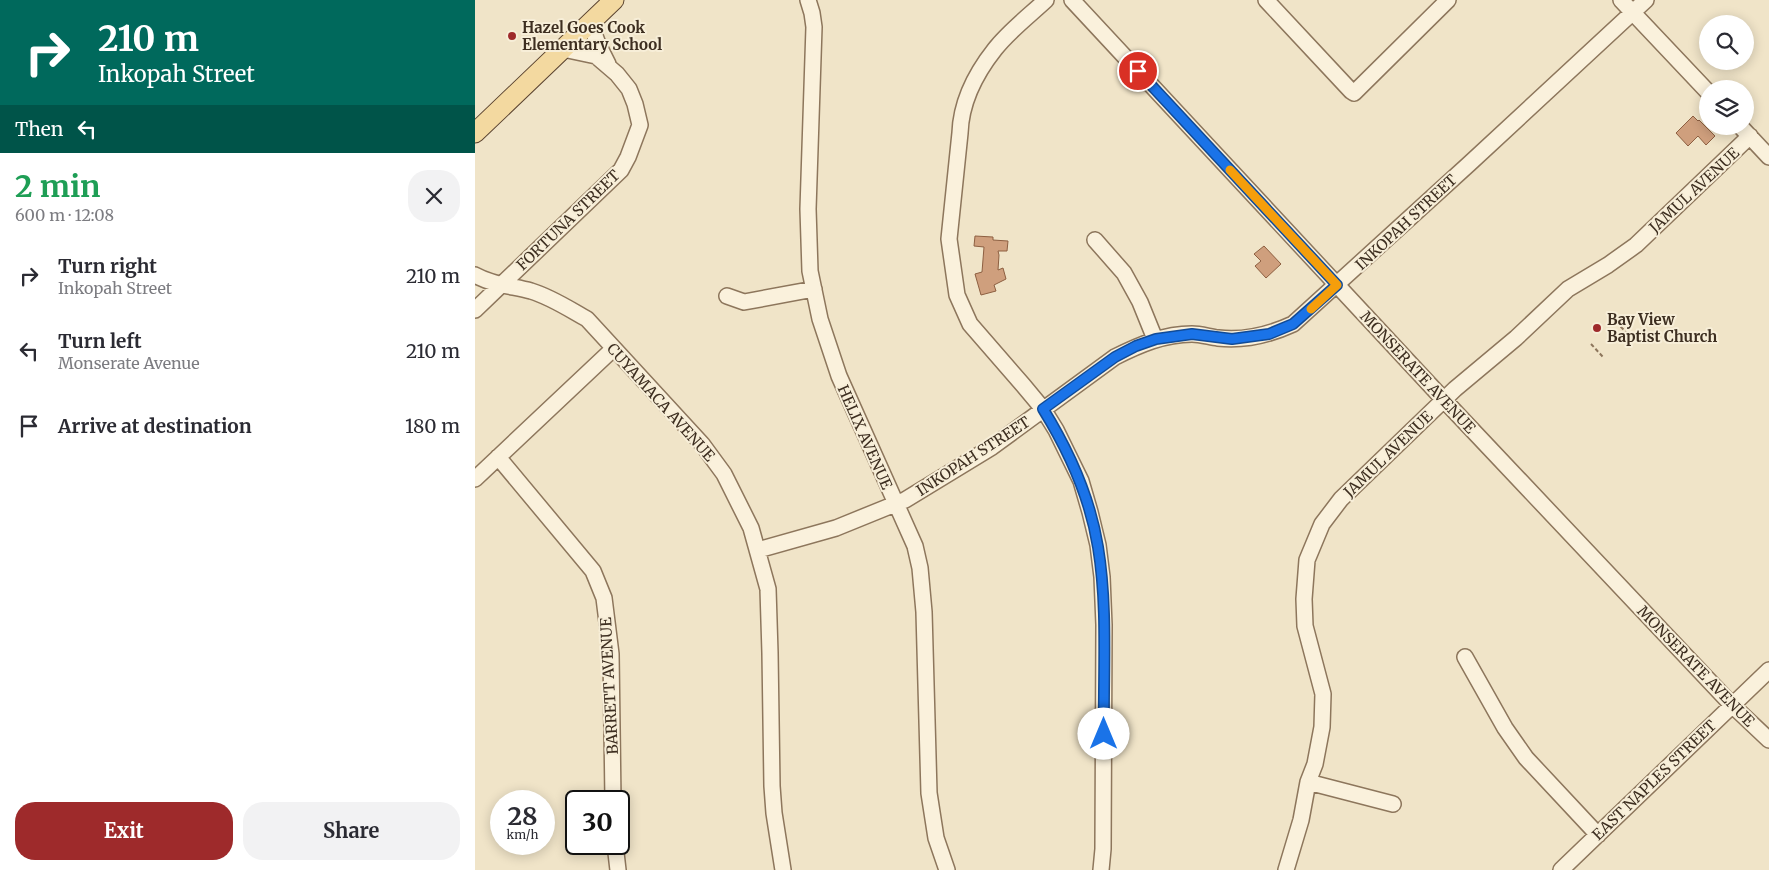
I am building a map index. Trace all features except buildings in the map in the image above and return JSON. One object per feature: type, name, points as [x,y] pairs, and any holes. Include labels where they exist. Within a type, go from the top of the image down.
[{"type":"main road","points":[[475,133],[614,0]]},
{"type":"street","name":"HELIX AVENUE","points":[[808,0],[813,13],[814,27],[808,209],[811,271],[820,319],[839,376],[895,505],[915,546],[920,568],[924,612],[929,793],[936,838],[947,870]]},
{"type":"street","points":[[1046,0],[996,47],[971,87],[961,116],[961,134],[949,239],[957,295],[970,324],[1043,409],[1056,430],[1081,482],[1098,545],[1102,577],[1104,624],[1103,849],[1101,870]]},
{"type":"street","name":"MONSERATE AVENUE","points":[[1072,0],[1444,400],[1733,705],[1769,740]]},
{"type":"street","points":[[1266,0],[1351,92],[1354,92],[1444,2]]},
{"type":"street","points":[[1621,0],[1699,82]]},
{"type":"street","name":"INKOPAH STREET","points":[[758,550],[836,528],[895,505],[992,447],[1115,357],[1155,340],[1192,334],[1232,339],[1269,334],[1293,324],[1646,0]]},
{"type":"street","name":"FORTUNA STREET","points":[[591,22],[598,44],[609,66]]},
{"type":"street","name":"FORTUNA STREET","points":[[475,310],[621,170],[629,158],[640,126],[629,89],[609,66],[596,56],[563,49]]},
{"type":"street","name":"JAMUL AVENUE","points":[[1287,870],[1301,820],[1308,782],[1315,764],[1322,727],[1323,694],[1305,626],[1304,599],[1307,560],[1322,524],[1341,499],[1444,400],[1516,338],[1568,289],[1608,265],[1636,244],[1741,135]]},
{"type":"street","points":[[1749,135],[1769,157]]},
{"type":"street","points":[[1095,240],[1124,273],[1136,295],[1155,340]]},
{"type":"street","name":"CUYAMACA AVENUE","points":[[475,275],[483,280],[532,291],[563,305],[587,320],[702,444],[724,474],[743,509],[758,550],[768,589],[771,654],[772,786],[774,813],[783,870]]},
{"type":"street","points":[[727,296],[744,302],[815,289]]},
{"type":"street","points":[[475,479],[613,349]]},
{"type":"street","name":"BARRETT AVENUE","points":[[498,457],[593,571],[604,598],[611,654],[613,790]]},
{"type":"street","points":[[1465,657],[1505,728],[1526,758],[1598,835]]},
{"type":"street","name":"EAST NAPLES STREET","points":[[1561,870],[1769,670]]},
{"type":"street","points":[[1308,782],[1393,804]]},
{"type":"street","points":[[616,855],[618,870]]},
{"type":"path","points":[[1616,322],[1628,334]]},
{"type":"path","points":[[1591,344],[1603,357]]},
{"type":"slow traffic","points":[[1230,170],[1337,285],[1311,309]]},
{"type":"place","name":"Hazel Goes Cook Elementary School","points":[[512,36]]},
{"type":"place","name":"Bay View Baptist Church","points":[[1597,328]]},
{"type":"route","points":[[1104,734],[1104,624],[1102,577],[1098,545],[1081,482],[1056,430],[1043,409],[1115,357],[1136,346],[1156,339],[1192,334],[1232,339],[1269,334],[1293,324],[1337,285],[1138,71]]}]
